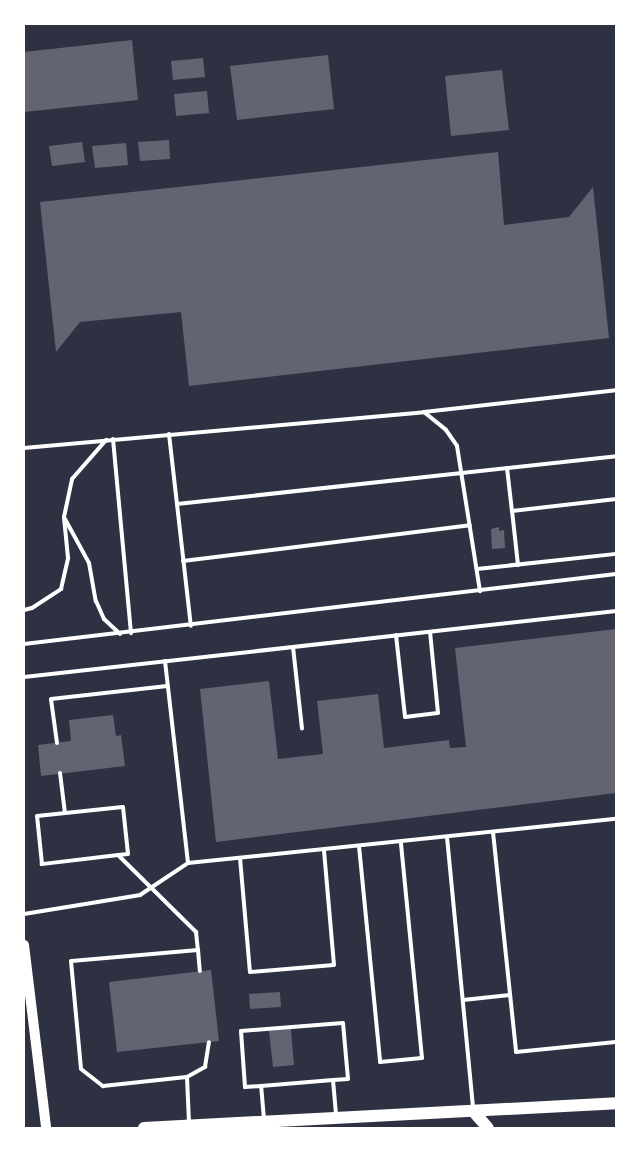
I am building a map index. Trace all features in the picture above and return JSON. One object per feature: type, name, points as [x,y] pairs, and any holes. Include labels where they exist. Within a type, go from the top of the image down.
[{"type":"main road","points":[[24,946],[46,1128]]},
{"type":"main road","points":[[144,1128],[616,1103]]},
{"type":"main road","points":[[474,1112],[488,1128]]},
{"type":"lane","points":[[24,448],[424,412],[616,390]]},
{"type":"lane","points":[[424,412],[451,437],[457,446],[480,591]]},
{"type":"lane","points":[[169,434],[190,626]]},
{"type":"lane","points":[[24,610],[32,608],[61,589],[68,558],[64,517],[72,479],[106,440]]},
{"type":"lane","points":[[113,440],[131,633]]},
{"type":"lane","points":[[176,504],[616,456]]},
{"type":"lane","points":[[507,468],[518,564]]},
{"type":"lane","points":[[512,511],[616,499]]},
{"type":"lane","points":[[64,517],[89,563],[96,601],[104,619],[120,634]]},
{"type":"lane","points":[[183,561],[470,525]]},
{"type":"lane","points":[[477,569],[616,554]]},
{"type":"lane","points":[[24,644],[131,633],[616,574]]},
{"type":"lane","points":[[24,677],[616,611]]},
{"type":"lane","points":[[396,636],[404,716],[438,713],[430,632]]},
{"type":"lane","points":[[293,648],[302,729]]},
{"type":"lane","points":[[165,661],[188,863]]},
{"type":"lane","points":[[57,743],[51,699],[167,686]]},
{"type":"lane","points":[[60,773],[66,813]]},
{"type":"lane","points":[[123,807],[128,854],[118,855],[42,864],[37,816],[123,807]]},
{"type":"lane","points":[[24,914],[140,894],[188,863],[616,819]]},
{"type":"lane","points":[[493,832],[516,1052],[616,1042]]},
{"type":"lane","points":[[447,837],[474,1112]]},
{"type":"lane","points":[[359,846],[380,1062],[422,1058],[401,842]]},
{"type":"lane","points":[[240,858],[250,972],[334,965],[324,850]]},
{"type":"lane","points":[[118,855],[152,886],[196,932],[200,971]]},
{"type":"lane","points":[[198,950],[71,961],[81,1069],[103,1086],[186,1077],[205,1067],[210,1042]]},
{"type":"lane","points":[[463,1000],[510,996]]},
{"type":"lane","points":[[343,1023],[348,1079],[333,1080],[245,1087],[241,1031],[343,1023]]},
{"type":"lane","points":[[186,1077],[189,1126]]},
{"type":"lane","points":[[333,1080],[336,1119]]},
{"type":"lane","points":[[261,1086],[264,1122]]},
{"type":"building","points":[[132,40],[138,100],[24,112],[24,52]]},
{"type":"building","points":[[328,55],[334,109],[237,120],[230,66]]},
{"type":"building","points":[[203,58],[205,77],[173,80],[171,61]]},
{"type":"building","points":[[502,70],[509,130],[451,136],[445,76]]},
{"type":"building","points":[[207,91],[209,113],[176,116],[174,94]]},
{"type":"building","points":[[169,140],[170,159],[140,161],[138,142]]},
{"type":"building","points":[[82,142],[85,162],[52,166],[49,146]]},
{"type":"building","points":[[126,143],[128,165],[95,168],[92,146]]},
{"type":"building","points":[[498,152],[504,225],[569,217],[593,187],[609,338],[189,386],[181,312],[80,322],[56,352],[40,202]]},
{"type":"building","points":[[499,527],[499,531],[504,530],[505,548],[492,549],[491,529]]},
{"type":"building","points":[[616,629],[616,793],[216,842],[200,689],[269,681],[278,759],[323,754],[317,701],[378,694],[384,748],[449,740],[450,748],[466,747],[455,648]]},
{"type":"building","points":[[113,715],[116,736],[121,735],[125,766],[41,776],[38,745],[71,741],[69,720]]},
{"type":"building","points":[[211,970],[219,1041],[117,1052],[109,982]]},
{"type":"building","points":[[280,992],[281,1007],[250,1009],[249,994]]},
{"type":"building","points":[[291,1029],[294,1065],[273,1067],[269,1031]]}]
